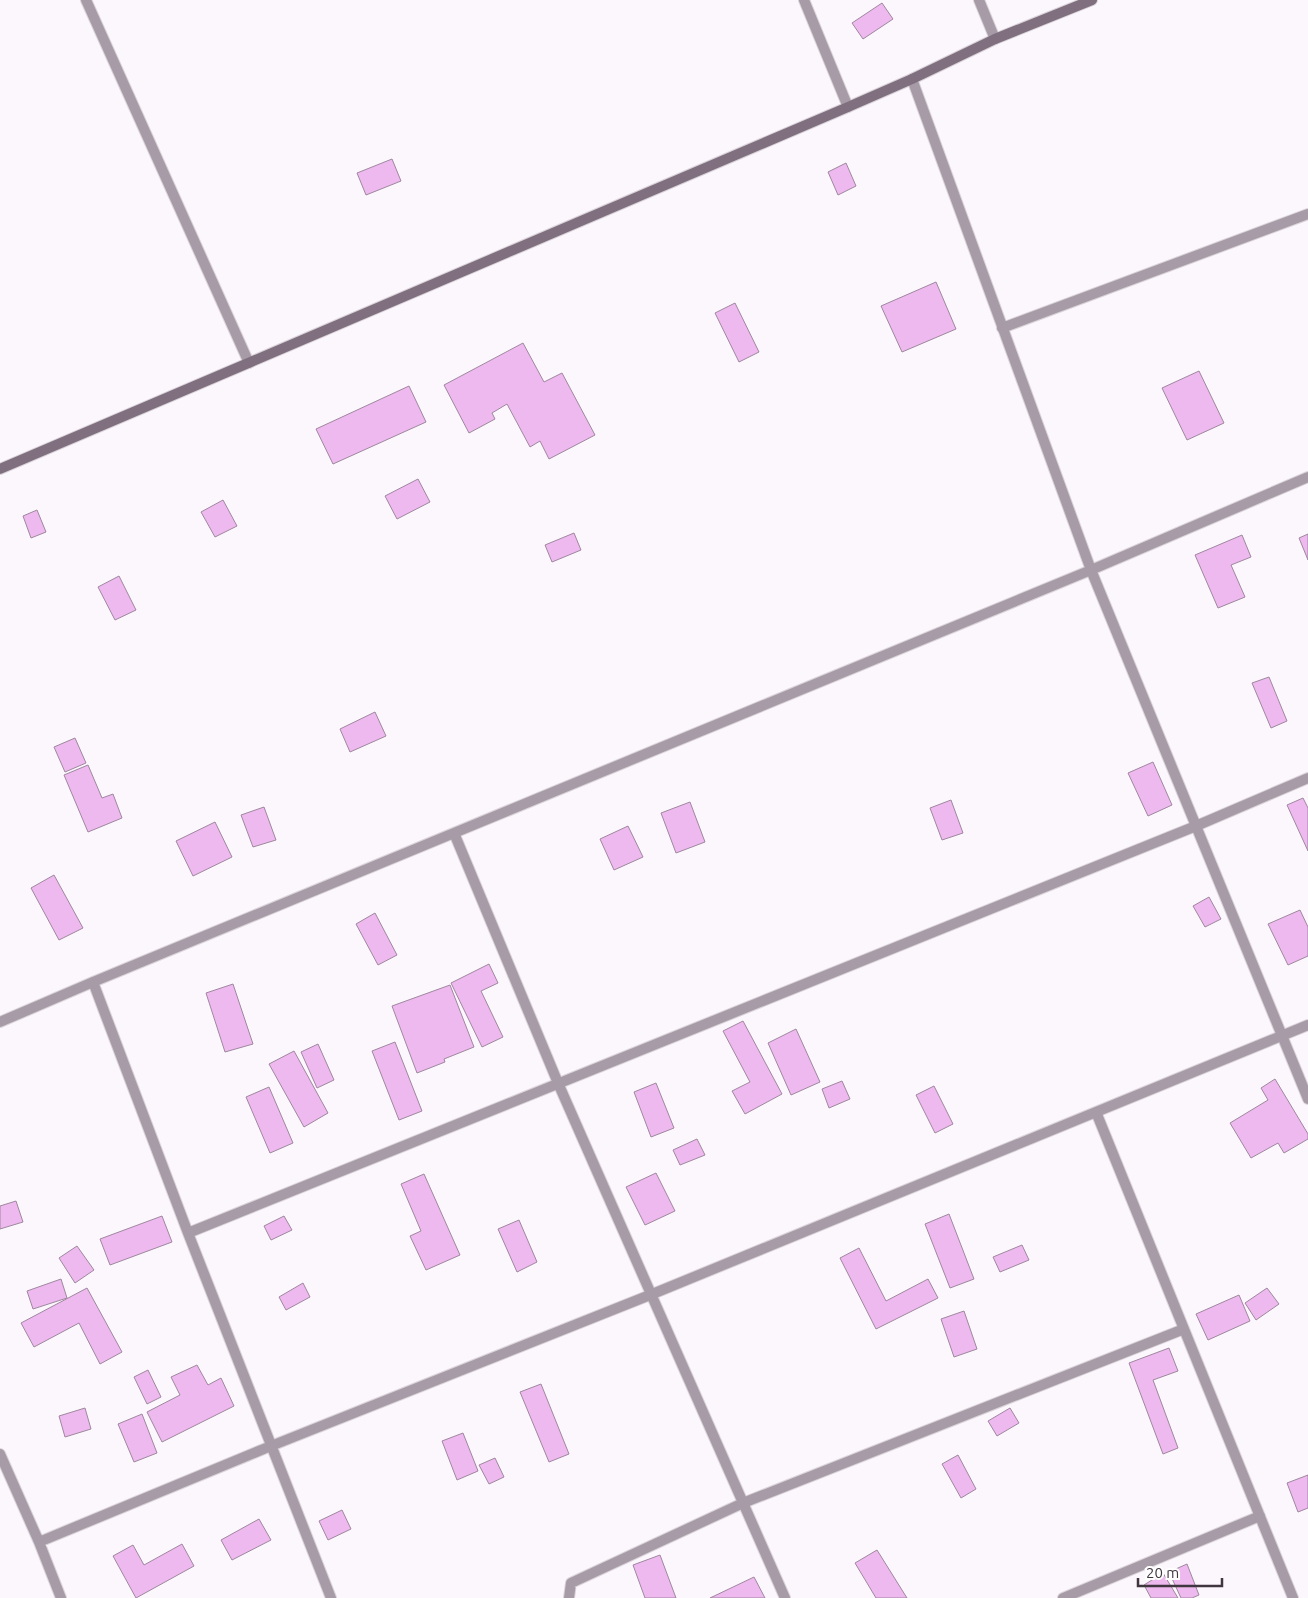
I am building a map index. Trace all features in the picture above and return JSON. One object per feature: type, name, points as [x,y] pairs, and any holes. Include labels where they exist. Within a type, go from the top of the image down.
[{"type":"main road","points":[[0,469],[848,107],[995,39],[1092,0]]},
{"type":"street","points":[[86,0],[249,362]]},
{"type":"street","points":[[804,0],[848,107]]},
{"type":"street","points":[[979,0],[995,39]]},
{"type":"street","points":[[912,79],[1091,570],[1308,1099]]},
{"type":"street","points":[[1002,328],[1308,214]]},
{"type":"street","points":[[0,1022],[1091,570],[1308,477]]},
{"type":"street","points":[[188,1233],[1196,826],[1308,778]]},
{"type":"street","points":[[454,833],[558,1083],[785,1598]]},
{"type":"street","points":[[93,982],[188,1233],[331,1598]]},
{"type":"street","points":[[39,1542],[271,1446],[650,1295],[1308,1025]]},
{"type":"street","points":[[1096,1112],[1293,1598]]},
{"type":"street","points":[[569,1598],[571,1583],[743,1503],[1184,1329]]},
{"type":"street","points":[[0,1454],[39,1542],[61,1598]]},
{"type":"street","points":[[1063,1598],[1260,1516]]},
{"type":"building","points":[[882,3],[893,19],[863,39],[852,23]]},
{"type":"building","points":[[392,159],[401,181],[366,195],[357,173]]},
{"type":"building","points":[[846,163],[856,186],[838,195],[828,172]]},
{"type":"building","points":[[936,282],[956,329],[902,352],[881,306]]},
{"type":"building","points":[[735,303],[759,352],[739,362],[715,313]]},
{"type":"building","points":[[523,343],[544,382],[562,373],[595,435],[549,459],[540,441],[530,447],[507,404],[492,413],[495,419],[469,433],[444,385]]},
{"type":"building","points":[[1199,371],[1224,423],[1187,440],[1162,388]]},
{"type":"building","points":[[409,386],[426,422],[333,464],[316,429]]},
{"type":"building","points":[[418,479],[430,502],[397,519],[385,496]]},
{"type":"building","points":[[223,500],[237,526],[215,537],[201,512]]},
{"type":"building","points":[[37,510],[46,532],[31,538],[23,516]]},
{"type":"building","points":[[574,533],[581,550],[552,562],[545,545]]},
{"type":"building","points":[[1308,534],[1308,560],[1299,538]]},
{"type":"building","points":[[1242,535],[1251,557],[1231,565],[1245,597],[1218,608],[1195,555]]},
{"type":"building","points":[[119,576],[136,610],[115,620],[98,587]]},
{"type":"building","points":[[1269,677],[1287,721],[1271,728],[1252,683]]},
{"type":"building","points":[[375,712],[386,736],[350,752],[340,729]]},
{"type":"building","points":[[75,738],[86,763],[65,772],[54,747]]},
{"type":"building","points":[[1153,762],[1172,805],[1148,816],[1128,773]]},
{"type":"building","points":[[88,765],[102,798],[113,794],[122,818],[88,832],[64,775]]},
{"type":"building","points":[[1303,798],[1308,808],[1308,851],[1287,805]]},
{"type":"building","points":[[951,800],[963,833],[942,840],[930,808]]},
{"type":"building","points":[[690,802],[705,842],[676,853],[661,813]]},
{"type":"building","points":[[264,807],[276,840],[253,847],[241,815]]},
{"type":"building","points":[[215,822],[232,857],[193,876],[176,841]]},
{"type":"building","points":[[628,826],[643,857],[614,870],[600,839]]},
{"type":"building","points":[[54,875],[83,928],[59,940],[31,888]]},
{"type":"building","points":[[1209,897],[1221,919],[1205,927],[1193,906]]},
{"type":"building","points":[[1300,910],[1308,927],[1308,956],[1288,965],[1268,924]]},
{"type":"building","points":[[375,913],[397,955],[378,965],[356,924]]},
{"type":"building","points":[[489,964],[498,983],[481,991],[503,1037],[482,1047],[451,983]]},
{"type":"building","points":[[233,984],[253,1044],[225,1052],[206,993]]},
{"type":"building","points":[[450,985],[474,1047],[444,1059],[445,1062],[417,1073],[392,1006]]},
{"type":"building","points":[[743,1021],[782,1094],[745,1114],[732,1091],[750,1082],[723,1031]]},
{"type":"building","points":[[796,1029],[820,1082],[791,1095],[768,1043]]},
{"type":"building","points":[[395,1042],[422,1111],[399,1120],[372,1051]]},
{"type":"building","points":[[318,1044],[334,1080],[317,1088],[301,1052]]},
{"type":"building","points":[[294,1051],[328,1113],[304,1127],[269,1064]]},
{"type":"building","points":[[1275,1079],[1308,1134],[1308,1139],[1284,1153],[1278,1143],[1251,1158],[1230,1123],[1268,1100],[1261,1088]]},
{"type":"building","points":[[842,1081],[850,1099],[829,1108],[822,1089]]},
{"type":"building","points":[[656,1083],[674,1128],[651,1137],[634,1092]]},
{"type":"building","points":[[934,1086],[953,1124],[935,1133],[916,1095]]},
{"type":"building","points":[[269,1087],[293,1143],[270,1153],[246,1097]]},
{"type":"building","points":[[697,1139],[705,1155],[680,1165],[673,1150]]},
{"type":"building","points":[[656,1173],[675,1211],[645,1225],[626,1187]]},
{"type":"building","points":[[424,1174],[460,1255],[426,1270],[410,1236],[421,1231],[401,1184]]},
{"type":"building","points":[[16,1201],[23,1222],[0,1229],[0,1206]]},
{"type":"building","points":[[949,1214],[974,1279],[950,1288],[925,1224]]},
{"type":"building","points":[[162,1216],[172,1242],[110,1265],[100,1239]]},
{"type":"building","points":[[284,1216],[292,1230],[271,1240],[264,1226]]},
{"type":"building","points":[[519,1220],[537,1262],[517,1272],[498,1229]]},
{"type":"building","points":[[1022,1245],[1029,1260],[1000,1272],[993,1257]]},
{"type":"building","points":[[77,1246],[94,1270],[75,1283],[59,1258]]},
{"type":"building","points":[[859,1248],[886,1301],[928,1279],[938,1298],[876,1329],[840,1258]]},
{"type":"building","points":[[61,1279],[67,1298],[33,1309],[27,1291]]},
{"type":"building","points":[[303,1283],[310,1297],[286,1310],[279,1297]]},
{"type":"building","points":[[87,1288],[122,1352],[100,1364],[79,1323],[34,1347],[21,1323]]},
{"type":"building","points":[[1267,1288],[1279,1304],[1256,1320],[1245,1303]]},
{"type":"building","points":[[1239,1295],[1250,1321],[1208,1340],[1196,1314]]},
{"type":"building","points":[[964,1311],[977,1349],[954,1357],[941,1319]]},
{"type":"building","points":[[1169,1348],[1178,1371],[1153,1380],[1178,1448],[1163,1454],[1129,1363]]},
{"type":"building","points":[[197,1365],[208,1385],[221,1378],[234,1406],[162,1442],[147,1412],[180,1395],[171,1377]]},
{"type":"building","points":[[148,1370],[161,1397],[147,1404],[134,1377]]},
{"type":"building","points":[[541,1384],[569,1454],[549,1462],[520,1392]]},
{"type":"building","points":[[85,1408],[91,1429],[65,1437],[59,1416]]},
{"type":"building","points":[[1010,1408],[1019,1423],[997,1436],[988,1421]]},
{"type":"building","points":[[142,1414],[157,1453],[134,1462],[118,1424]]},
{"type":"building","points":[[463,1433],[478,1471],[457,1480],[442,1441]]},
{"type":"building","points":[[958,1455],[976,1489],[961,1498],[942,1464]]},
{"type":"building","points":[[495,1458],[504,1477],[489,1484],[479,1465]]},
{"type":"building","points":[[1308,1475],[1308,1508],[1298,1512],[1287,1483]]},
{"type":"building","points":[[342,1510],[351,1529],[328,1540],[319,1521]]},
{"type":"building","points":[[259,1519],[271,1540],[232,1560],[221,1540]]},
{"type":"building","points":[[182,1544],[194,1566],[136,1598],[113,1556],[133,1545],[144,1565]]},
{"type":"building","points":[[877,1550],[907,1598],[876,1598],[855,1563]]},
{"type":"building","points":[[660,1555],[676,1598],[645,1598],[633,1565]]},
{"type":"building","points":[[1187,1564],[1199,1595],[1192,1598],[1181,1598],[1169,1572]]},
{"type":"building","points":[[1163,1573],[1178,1598],[1151,1598],[1144,1585]]},
{"type":"building","points":[[754,1577],[765,1598],[710,1598]]}]
